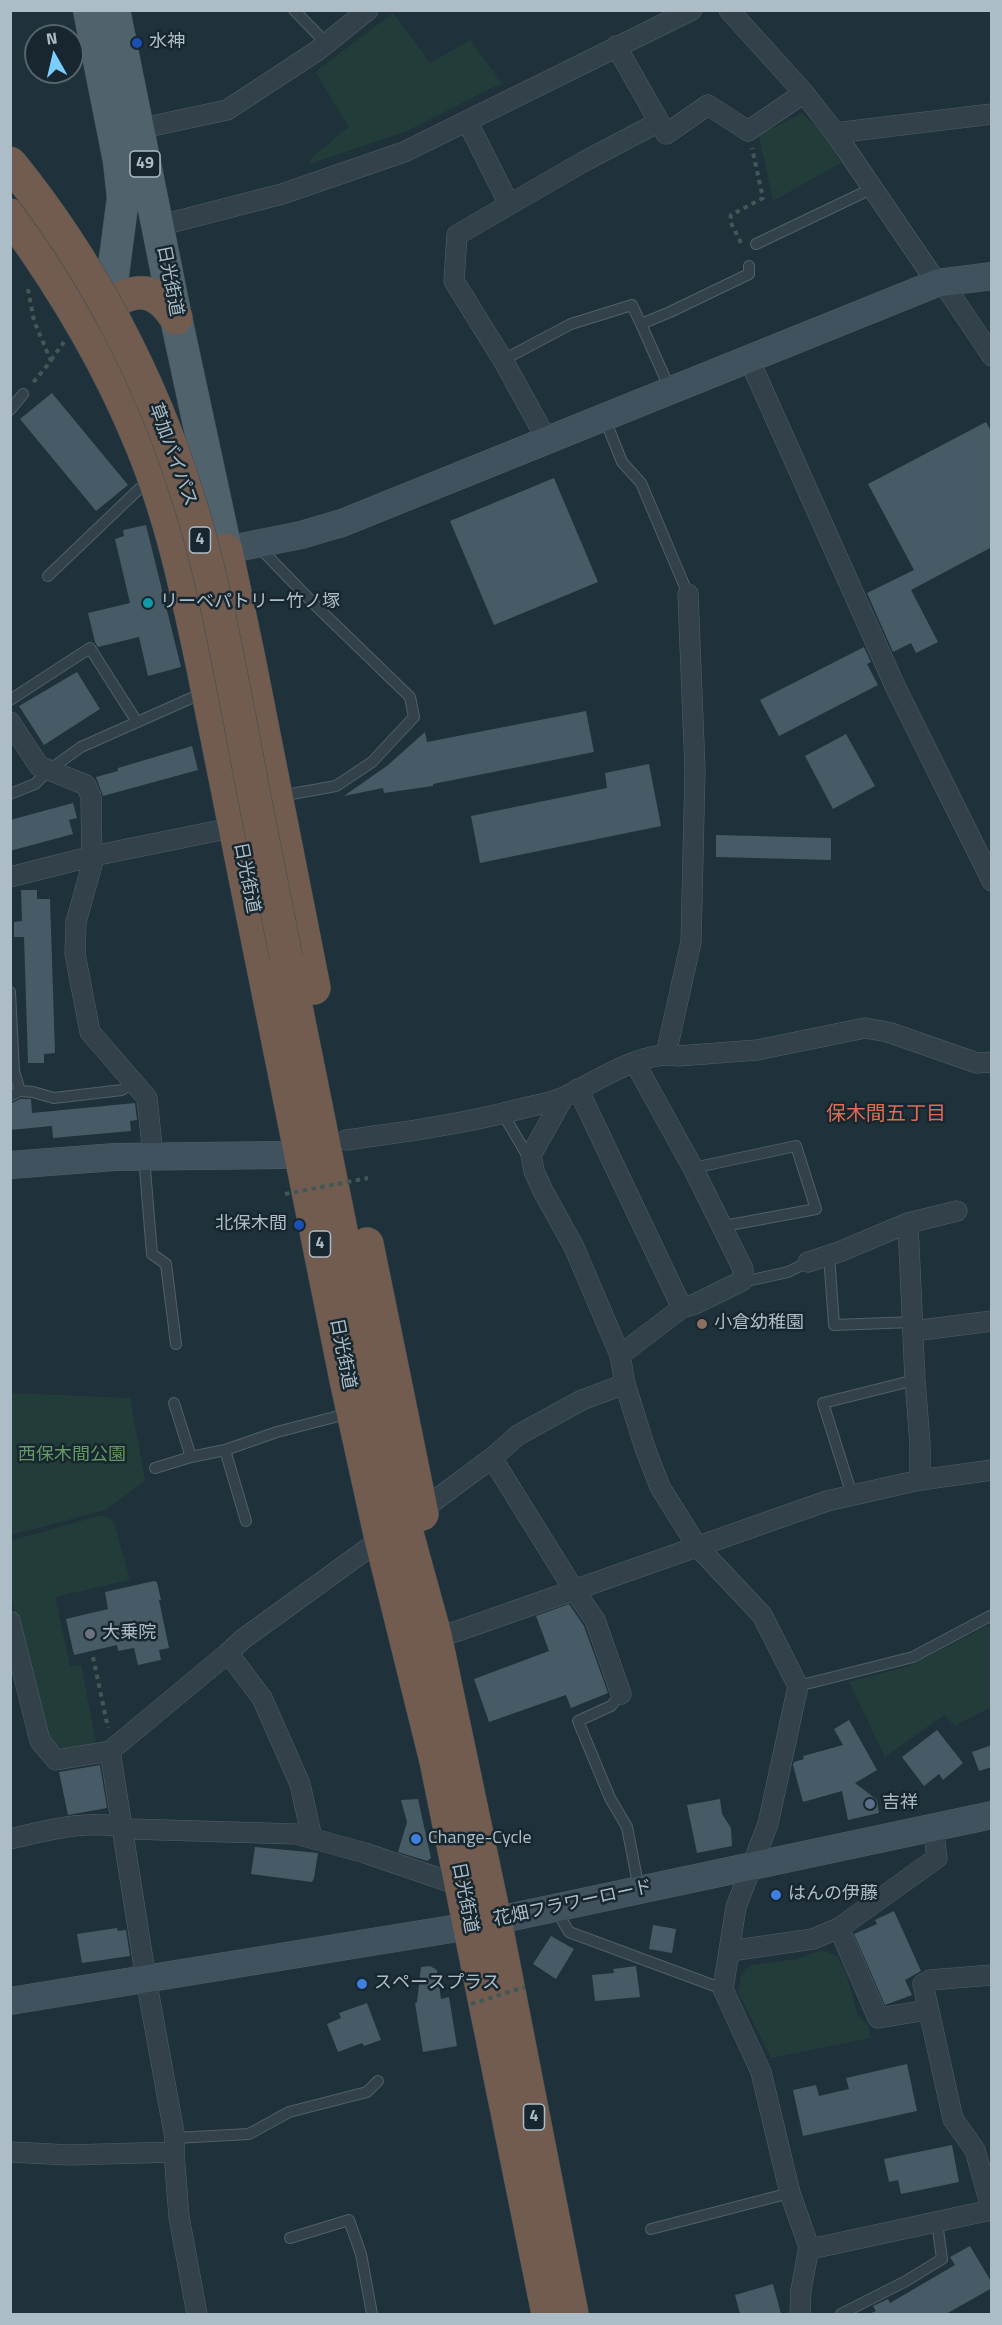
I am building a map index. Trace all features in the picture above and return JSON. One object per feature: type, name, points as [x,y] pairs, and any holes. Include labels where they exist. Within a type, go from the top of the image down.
[{"type":"highway","name":"草加バイパス","points":[[10,163],[70,244],[113,320],[146,386],[189,497],[228,662],[286,957]]},
{"type":"highway","name":"草加バイパス","points":[[10,215],[63,292],[121,399]]},
{"type":"highway","points":[[109,306],[130,294],[144,292],[168,305],[176,318]]},
{"type":"highway","name":"4","points":[[109,306],[109,337],[121,399]]},
{"type":"highway","name":"日光街道","points":[[121,399],[142,445],[179,559],[236,826],[381,1539],[436,1761],[462,1886],[482,1923],[572,2314]]},
{"type":"highway","name":"4","points":[[241,548],[276,797],[420,1503],[427,1546],[435,1635]]},
{"type":"highway","name":"日光街道","points":[[286,957],[389,1468],[435,1635],[548,2314]]},
{"type":"main road","name":"49","points":[[89,10],[123,198],[109,306]]},
{"type":"main road","name":"日光街道","points":[[114,10],[176,318],[241,548]]},
{"type":"street","points":[[138,129],[227,110],[275,80],[368,10]]},
{"type":"street","points":[[158,226],[220,208],[282,194],[404,152],[692,10]]},
{"type":"street","points":[[729,10],[804,93],[835,133],[871,189],[992,356]]},
{"type":"street","points":[[616,46],[666,134],[708,105],[748,131],[804,93]]},
{"type":"street","points":[[835,133],[992,114]]},
{"type":"street","points":[[467,121],[509,204]]},
{"type":"street","points":[[547,440],[503,360],[454,281],[457,235],[583,162],[660,122]]},
{"type":"street","points":[[179,559],[302,535],[342,523],[940,283],[992,276]]},
{"type":"street","points":[[749,359],[895,686],[990,873]]},
{"type":"street","points":[[666,1054],[691,942],[695,770],[688,594]]},
{"type":"street","points":[[10,722],[39,766],[86,786],[91,797],[93,856],[76,922],[75,954],[90,1032],[147,1098],[149,1156]]},
{"type":"street","points":[[10,877],[93,856],[236,826]]},
{"type":"street","points":[[346,1140],[409,1133],[503,1114],[571,1093],[635,1063],[666,1054],[678,1056],[757,1050],[866,1028],[888,1032],[978,1063],[992,1062]]},
{"type":"street","points":[[620,1355],[682,1308],[742,1281],[743,1269],[724,1226],[635,1063]]},
{"type":"street","points":[[571,1093],[531,1155],[533,1165],[543,1191],[574,1247],[620,1355],[625,1384],[660,1487],[697,1546],[762,1615],[798,1686],[768,1824],[754,1866],[736,1907],[723,1989],[761,2072],[790,2193],[808,2247],[801,2290],[800,2314]]},
{"type":"street","points":[[571,1093],[682,1308]]},
{"type":"street","points":[[10,1165],[149,1156],[283,1155],[301,1150]]},
{"type":"street","points":[[808,1262],[908,1223],[957,1211]]},
{"type":"street","points":[[908,1223],[920,1480]]},
{"type":"street","points":[[913,1326],[992,1321]]},
{"type":"street","points":[[420,1503],[434,1501],[518,1436],[557,1413],[596,1393],[625,1384]]},
{"type":"street","points":[[492,1458],[595,1620],[621,1694]]},
{"type":"street","points":[[435,1635],[455,1632],[827,1501],[920,1480],[992,1470]]},
{"type":"street","points":[[10,1622],[40,1742],[56,1760],[112,1750],[243,1639],[381,1539]]},
{"type":"street","points":[[228,1653],[262,1698],[300,1784],[312,1838]]},
{"type":"street","points":[[112,1750],[146,1979],[175,2145],[179,2217],[197,2314]]},
{"type":"street","name":"花畑フラワーロード","points":[[10,2001],[482,1923],[992,1815]]},
{"type":"street","points":[[10,1839],[68,1826],[296,1834],[368,1854],[462,1886]]},
{"type":"street","points":[[730,1952],[813,1939],[839,1928],[937,1858],[933,1827]]},
{"type":"street","points":[[839,1928],[878,2018],[928,2010]]},
{"type":"street","points":[[808,2247],[820,2247],[991,2210],[975,2150],[953,2119],[923,1984],[930,1980],[992,1975]]},
{"type":"street","points":[[10,2152],[70,2155],[175,2145]]},
{"type":"lane","points":[[294,10],[326,43]]},
{"type":"lane","points":[[756,244],[871,189]]},
{"type":"lane","points":[[641,324],[749,274],[749,266]]},
{"type":"lane","points":[[503,360],[571,324],[632,305],[671,391]]},
{"type":"lane","points":[[10,410],[23,394]]},
{"type":"lane","points":[[604,417],[622,462],[641,483],[688,594]]},
{"type":"lane","points":[[48,576],[139,489],[156,485]]},
{"type":"lane","points":[[241,548],[315,605],[410,697],[414,717],[372,762],[336,786],[276,797]]},
{"type":"lane","points":[[10,700],[90,648],[136,722]]},
{"type":"lane","points":[[10,794],[35,784],[49,770],[81,747],[208,691]]},
{"type":"lane","points":[[10,992],[15,1094],[33,1092],[54,1098],[122,1090],[133,1082]]},
{"type":"lane","points":[[503,1114],[533,1165]]},
{"type":"lane","points":[[693,1168],[796,1146],[816,1209],[724,1226]]},
{"type":"lane","points":[[149,1156],[152,1254],[166,1264],[176,1344]]},
{"type":"lane","points":[[829,1255],[834,1325],[913,1326]]},
{"type":"lane","points":[[737,1283],[788,1272],[808,1262]]},
{"type":"lane","points":[[852,1495],[823,1403],[915,1380]]},
{"type":"lane","points":[[174,1403],[191,1457]]},
{"type":"lane","points":[[154,1468],[225,1450],[277,1432],[354,1412]]},
{"type":"lane","points":[[225,1450],[246,1521]]},
{"type":"lane","points":[[798,1686],[913,1658],[992,1615]]},
{"type":"lane","points":[[621,1694],[611,1706],[578,1721],[610,1798],[627,1827],[639,1890]]},
{"type":"lane","points":[[555,1908],[569,1932],[723,1989]]},
{"type":"lane","points":[[175,2145],[249,2134],[289,2112],[367,2092],[378,2080]]},
{"type":"lane","points":[[651,2229],[790,2193]]},
{"type":"lane","points":[[290,2238],[349,2220],[361,2254],[372,2314]]},
{"type":"lane","points":[[841,2314],[906,2281],[942,2259],[937,2222]]},
{"type":"path","points":[[748,131],[763,198],[731,215],[730,220],[744,249],[749,266]]},
{"type":"path","points":[[28,284],[34,321],[51,361]]},
{"type":"path","points":[[23,394],[68,338]]},
{"type":"path","points":[[285,1194],[368,1178]]},
{"type":"path","points":[[93,1657],[112,1750]]},
{"type":"path","points":[[471,2004],[525,1987]]},
{"type":"green space","points":[[393,13],[430,63],[470,40],[502,83],[407,131],[310,164],[311,158],[349,127],[315,72]]},
{"type":"green space","points":[[802,113],[825,136],[841,163],[773,201],[759,135]]},
{"type":"green space","name":"西保木間公園","points":[[11,1393],[130,1398],[145,1481],[105,1510],[11,1535]]},
{"type":"green space","points":[[102,1515],[114,1522],[130,1580],[55,1597],[70,1666],[81,1665],[96,1742],[64,1749],[47,1736],[11,1597],[10,1541]]},
{"type":"green space","points":[[991,1624],[991,1707],[955,1726],[944,1715],[885,1757],[849,1682],[912,1665]]},
{"type":"green space","points":[[822,1950],[837,1956],[846,1973],[858,2015],[868,2025],[871,2038],[771,2058],[738,1992],[741,1976],[751,1965],[797,1959]]},
{"type":"building","points":[[52,393],[128,485],[96,511],[20,419]]},
{"type":"building","points":[[986,422],[992,433],[992,547],[911,590],[938,642],[916,653],[911,643],[893,652],[867,593],[914,570],[868,484]]},
{"type":"building","points":[[554,478],[598,582],[494,625],[450,521]]},
{"type":"building","name":"リーベパトリー竹ノ塚","points":[[146,525],[181,667],[148,676],[139,637],[98,647],[88,613],[130,603],[115,539],[124,536],[123,530]]},
{"type":"building","points":[[864,647],[871,662],[867,664],[878,685],[779,736],[760,700]]},
{"type":"building","points":[[77,672],[100,709],[44,745],[19,706]]},
{"type":"building","points":[[586,711],[594,752],[433,784],[433,786],[384,793],[383,788],[344,796],[388,765],[425,732],[427,742]]},
{"type":"building","points":[[846,734],[875,786],[833,809],[805,756]]},
{"type":"building","points":[[192,746],[198,770],[103,796],[96,777],[118,771],[118,768]]},
{"type":"building","points":[[649,764],[661,826],[480,863],[471,816],[607,788],[605,773]]},
{"type":"building","points":[[73,803],[77,818],[69,820],[73,834],[10,851],[10,820]]},
{"type":"building","points":[[716,835],[831,838],[831,860],[716,857]]},
{"type":"building","points":[[21,890],[37,890],[37,899],[50,899],[55,1053],[44,1054],[44,1063],[28,1063],[24,937],[14,937],[14,922],[22,921]]},
{"type":"building","points":[[20,1099],[31,1099],[32,1113],[135,1103],[137,1120],[130,1121],[131,1131],[53,1138],[52,1126],[10,1130],[12,1103]]},
{"type":"building","points":[[157,1582],[169,1648],[159,1650],[161,1660],[138,1665],[134,1648],[118,1651],[117,1645],[74,1655],[66,1619],[108,1609],[105,1592]]},
{"type":"building","points":[[569,1604],[584,1626],[608,1693],[571,1708],[566,1695],[489,1722],[474,1679],[549,1651],[536,1616]]},
{"type":"building","points":[[849,1720],[877,1770],[855,1783],[877,1800],[879,1813],[848,1820],[842,1791],[803,1802],[793,1765],[794,1762],[804,1759],[803,1756],[843,1745],[834,1729]]},
{"type":"building","points":[[937,1730],[963,1763],[943,1780],[939,1774],[924,1786],[902,1757]]},
{"type":"building","points":[[992,1745],[992,1767],[979,1771],[972,1752]]},
{"type":"building","points":[[100,1765],[107,1808],[68,1815],[59,1772]]},
{"type":"building","points":[[418,1799],[431,1858],[427,1861],[398,1852],[407,1822],[401,1800]]},
{"type":"building","points":[[720,1799],[722,1814],[731,1828],[732,1846],[697,1853],[687,1805]]},
{"type":"building","points":[[255,1847],[318,1853],[312,1882],[251,1874]]},
{"type":"building","points":[[894,1911],[921,1971],[905,1980],[912,1995],[885,2005],[854,1934],[877,1924],[875,1920]]},
{"type":"building","points":[[653,1925],[676,1929],[672,1953],[649,1949]]},
{"type":"building","points":[[117,1928],[118,1931],[126,1930],[130,1956],[82,1963],[77,1934]]},
{"type":"building","points":[[551,1936],[574,1949],[556,1979],[533,1964]]},
{"type":"building","points":[[430,1966],[437,1970],[441,1999],[449,1997],[457,2046],[423,2052],[415,2003],[417,2002],[421,1967]]},
{"type":"building","points":[[636,1966],[640,1997],[595,2001],[592,1975],[614,1973],[613,1969]]},
{"type":"building","points":[[367,2003],[381,2040],[364,2046],[362,2043],[338,2052],[327,2024],[341,2018],[339,2013]]},
{"type":"building","points":[[907,2064],[917,2111],[803,2136],[793,2090],[816,2085],[819,2096],[849,2089],[846,2078]]},
{"type":"building","points":[[952,2145],[959,2182],[901,2194],[898,2180],[889,2182],[884,2159]]},
{"type":"building","points":[[970,2246],[992,2283],[992,2288],[946,2314],[869,2314],[876,2311],[873,2306],[888,2299],[890,2303],[955,2265],[950,2257]]},
{"type":"building","points":[[773,2284],[781,2314],[740,2314],[735,2295]]},
{"type":"place","name":"水神","points":[[137,43]]},
{"type":"place","name":"リーベパトリー竹ノ塚","points":[[148,603]]},
{"type":"place","name":"北保木間","points":[[299,1225]]},
{"type":"place","name":"小倉幼稚園","points":[[702,1324]]},
{"type":"place","name":"大乗院","points":[[90,1634]]},
{"type":"place","name":"吉祥","points":[[870,1804]]},
{"type":"place","name":"Change-Cycle","points":[[416,1839]]},
{"type":"place","name":"はんの伊藤","points":[[776,1895]]},
{"type":"place","name":"スペースプラス","points":[[362,1984]]},
{"type":"district","name":"保木間五丁目","points":[[886,1115]]}]
